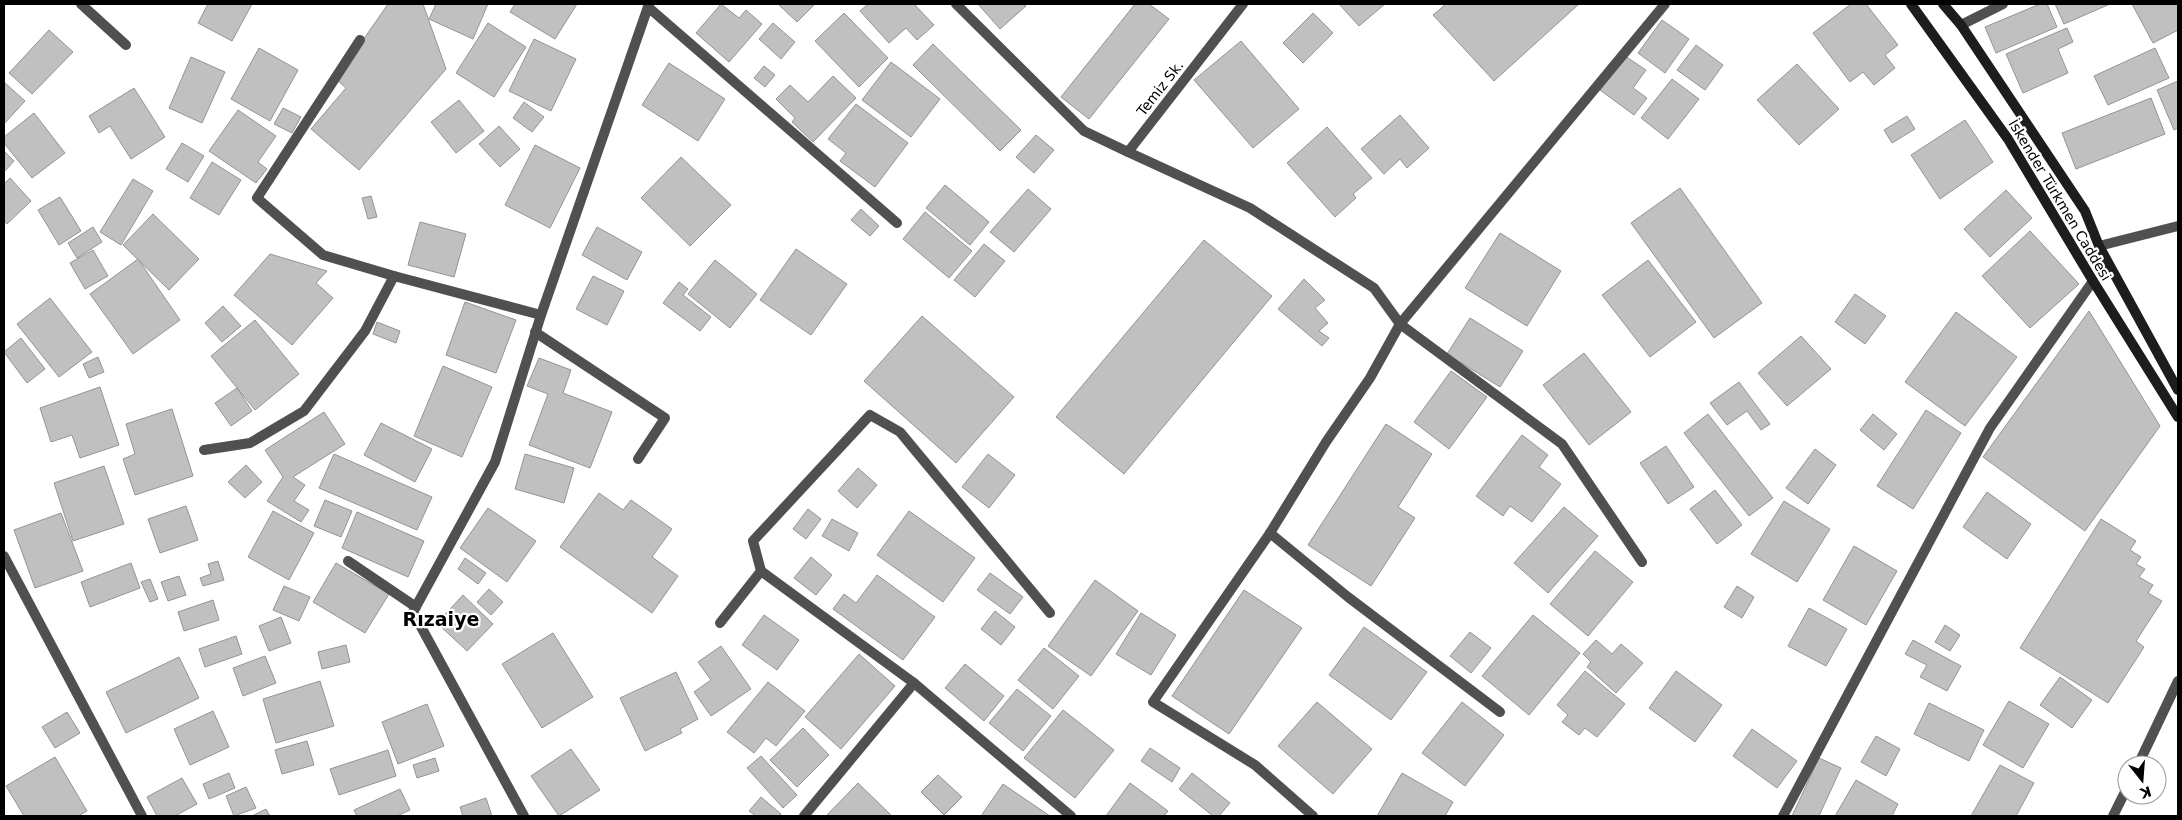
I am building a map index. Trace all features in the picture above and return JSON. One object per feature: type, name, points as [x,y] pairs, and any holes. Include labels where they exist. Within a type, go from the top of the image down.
[{"type":"main road","name":"İskender Türkmen Caddesi","points":[[1912,4],[2008,139],[2093,281],[2178,417]]},
{"type":"main road","points":[[1943,4],[1962,25],[2085,211],[2099,246],[2178,390]]},
{"type":"street","points":[[81,4],[126,45]]},
{"type":"street","points":[[956,4],[1084,131],[1250,208],[1374,288],[1400,324],[1562,444],[1642,562]]},
{"type":"street","name":"Temiz Sk.","points":[[1128,152],[1243,4]]},
{"type":"street","points":[[1313,816],[1255,765],[1153,702],[1270,534],[1326,442],[1370,378],[1400,324],[1665,4]]},
{"type":"street","points":[[1962,25],[2003,4]]},
{"type":"street","points":[[524,816],[413,612],[495,462],[540,315],[647,5],[897,223]]},
{"type":"street","points":[[360,40],[257,198],[323,254],[394,276],[540,315]]},
{"type":"street","points":[[2099,246],[2178,226]]},
{"type":"street","points":[[204,450],[250,443],[304,411],[365,331],[394,276]]},
{"type":"street","points":[[1783,816],[1990,428],[2093,281]]},
{"type":"street","points":[[535,332],[665,418],[638,459]]},
{"type":"street","points":[[1050,613],[900,432],[870,415],[753,541],[761,571],[914,683],[1071,816]]},
{"type":"street","points":[[1270,534],[1348,597],[1500,712]]},
{"type":"street","points":[[4,556],[142,816]]},
{"type":"street","points":[[348,561],[416,607]]},
{"type":"street","points":[[720,623],[761,571]]},
{"type":"street","points":[[804,816],[914,683]]},
{"type":"street","points":[[2144,755],[2178,683]]},
{"type":"street","points":[[2115,816],[2121,805]]},
{"type":"building","points":[[208,4],[252,4],[232,41],[198,23]]},
{"type":"building","points":[[388,4],[423,4],[446,69],[359,170],[311,129],[346,88],[336,79]]},
{"type":"building","points":[[436,4],[488,4],[473,39],[429,19]]},
{"type":"building","points":[[515,4],[577,4],[555,39],[510,12]]},
{"type":"building","points":[[721,4],[739,18],[746,10],[762,24],[729,62],[696,33]]},
{"type":"building","points":[[778,4],[815,4],[797,22]]},
{"type":"building","points":[[868,4],[914,4],[934,25],[917,40],[906,28],[889,43],[860,11]]},
{"type":"building","points":[[978,4],[1024,4],[1026,6],[1000,29]]},
{"type":"building","points":[[1135,4],[1149,4],[1169,19],[1089,119],[1061,97]]},
{"type":"building","points":[[1339,4],[1385,4],[1359,26]]},
{"type":"building","points":[[1446,4],[1579,4],[1494,81],[1433,15]]},
{"type":"building","points":[[1851,4],[1866,4],[1898,45],[1885,55],[1895,68],[1874,85],[1863,72],[1850,82],[1813,33]]},
{"type":"building","points":[[2040,4],[2047,4],[2057,27],[1996,53],[1985,27]]},
{"type":"building","points":[[2055,4],[2110,4],[2064,24]]},
{"type":"building","points":[[2132,4],[2178,4],[2178,30],[2153,43]]},
{"type":"building","points":[[844,13],[888,58],[859,87],[815,41]]},
{"type":"building","points":[[1313,13],[1333,33],[1303,63],[1283,43]]},
{"type":"building","points":[[1662,20],[1689,39],[1665,73],[1638,53]]},
{"type":"building","points":[[488,23],[526,47],[494,97],[456,73]]},
{"type":"building","points":[[773,23],[795,42],[781,59],[759,39]]},
{"type":"building","points":[[2067,28],[2073,42],[2058,49],[2068,73],[2023,93],[2006,54]]},
{"type":"building","points":[[49,30],[73,52],[32,94],[9,73]]},
{"type":"building","points":[[534,39],[576,59],[551,111],[509,91]]},
{"type":"building","points":[[1241,41],[1299,109],[1253,148],[1194,80]]},
{"type":"building","points":[[933,44],[1021,130],[1000,151],[913,65]]},
{"type":"building","points":[[1696,45],[1723,65],[1705,90],[1677,70]]},
{"type":"building","points":[[259,48],[298,70],[270,121],[231,99]]},
{"type":"building","points":[[2155,48],[2169,78],[2108,105],[2094,76]]},
{"type":"building","points":[[1625,56],[1646,70],[1633,88],[1647,98],[1634,115],[1600,90]]},
{"type":"building","points":[[191,57],[225,72],[202,123],[169,108]]},
{"type":"building","points":[[891,62],[940,99],[911,137],[862,100]]},
{"type":"building","points":[[669,63],[725,99],[698,141],[642,105]]},
{"type":"building","points":[[1797,64],[1839,109],[1799,145],[1757,100]]},
{"type":"building","points":[[764,66],[775,75],[765,87],[754,78]]},
{"type":"building","points":[[833,76],[856,98],[813,142],[792,122],[795,118],[776,99],[790,85],[808,102]]},
{"type":"building","points":[[1672,79],[1699,99],[1668,139],[1641,118]]},
{"type":"building","points":[[2178,81],[2178,128],[2174,130],[2157,90]]},
{"type":"building","points":[[4,82],[25,101],[4,124]]},
{"type":"building","points":[[134,88],[165,137],[131,159],[110,126],[99,133],[89,116]]},
{"type":"building","points":[[2151,98],[2165,134],[2076,169],[2062,133]]},
{"type":"building","points":[[459,100],[484,131],[456,153],[431,122]]},
{"type":"building","points":[[524,102],[544,117],[532,132],[513,118]]},
{"type":"building","points":[[856,104],[908,143],[875,187],[840,161],[846,153],[828,139]]},
{"type":"building","points":[[283,108],[301,117],[292,133],[274,124]]},
{"type":"building","points":[[238,110],[276,136],[258,162],[267,169],[256,183],[209,151]]},
{"type":"building","points":[[34,113],[65,153],[32,178],[4,143],[4,137]]},
{"type":"building","points":[[1400,115],[1429,148],[1407,168],[1400,159],[1384,174],[1361,149]]},
{"type":"building","points":[[1907,116],[1915,129],[1892,143],[1884,130]]},
{"type":"building","points":[[1965,120],[1993,162],[1940,199],[1911,155]]},
{"type":"building","points":[[499,126],[520,149],[500,167],[479,144]]},
{"type":"building","points":[[1327,127],[1372,178],[1353,194],[1356,198],[1335,217],[1287,163]]},
{"type":"building","points":[[1036,135],[1054,150],[1034,173],[1016,157]]},
{"type":"building","points":[[182,143],[204,156],[188,182],[166,169]]},
{"type":"building","points":[[535,145],[580,168],[550,228],[505,205]]},
{"type":"building","points":[[4,151],[14,161],[4,172]]},
{"type":"building","points":[[681,157],[731,205],[690,246],[641,198]]},
{"type":"building","points":[[212,162],[241,180],[219,215],[190,198]]},
{"type":"building","points":[[10,178],[31,201],[7,224],[4,220],[4,184]]},
{"type":"building","points":[[133,179],[153,191],[121,245],[100,232]]},
{"type":"building","points":[[945,185],[989,222],[970,245],[926,208]]},
{"type":"building","points":[[1680,188],[1762,303],[1714,338],[1631,223]]},
{"type":"building","points":[[1028,189],[1051,209],[1014,252],[990,232]]},
{"type":"building","points":[[2006,190],[2032,218],[1990,257],[1964,229]]},
{"type":"building","points":[[371,196],[377,217],[368,219],[362,198]]},
{"type":"building","points":[[60,197],[81,231],[59,245],[38,210]]},
{"type":"building","points":[[861,209],[879,226],[870,236],[851,220]]},
{"type":"building","points":[[925,212],[972,251],[949,278],[903,239]]},
{"type":"building","points":[[153,214],[199,259],[169,290],[123,245]]},
{"type":"building","points":[[420,222],[466,234],[454,277],[408,265]]},
{"type":"building","points":[[93,227],[102,242],[77,258],[68,243]]},
{"type":"building","points":[[597,227],[642,252],[627,280],[582,255]]},
{"type":"building","points":[[2030,231],[2079,284],[2030,328],[1982,276]]},
{"type":"building","points":[[1500,233],[1561,271],[1527,326],[1465,288]]},
{"type":"building","points":[[1204,240],[1272,296],[1124,474],[1056,417]]},
{"type":"building","points":[[984,244],[1005,261],[975,297],[954,280]]},
{"type":"building","points":[[796,249],[847,284],[811,335],[760,300]]},
{"type":"building","points":[[93,250],[108,276],[85,289],[70,263]]},
{"type":"building","points":[[270,254],[327,271],[316,283],[333,298],[292,345],[234,295]]},
{"type":"building","points":[[138,259],[180,320],[133,354],[90,294]]},
{"type":"building","points":[[715,260],[757,294],[730,328],[688,294]]},
{"type":"building","points":[[1648,260],[1696,322],[1650,357],[1602,295]]},
{"type":"building","points":[[593,276],[624,291],[607,325],[576,309]]},
{"type":"building","points":[[1304,279],[1325,300],[1315,308],[1328,323],[1319,331],[1329,338],[1322,346],[1278,309]]},
{"type":"building","points":[[679,282],[688,289],[683,295],[711,317],[700,331],[663,303]]},
{"type":"building","points":[[1855,294],[1886,316],[1865,344],[1835,322]]},
{"type":"building","points":[[50,298],[92,352],[59,377],[17,324]]},
{"type":"building","points":[[465,302],[516,320],[496,373],[446,355]]},
{"type":"building","points":[[223,306],[241,326],[222,342],[205,323]]},
{"type":"building","points":[[2089,311],[2160,426],[2085,531],[1983,457]]},
{"type":"building","points":[[1956,312],[2017,357],[1965,426],[1905,382]]},
{"type":"building","points":[[922,316],[1014,397],[956,463],[864,381]]},
{"type":"building","points":[[1470,318],[1523,351],[1500,387],[1447,354]]},
{"type":"building","points":[[255,320],[299,374],[255,410],[211,356]]},
{"type":"building","points":[[377,322],[400,331],[396,343],[373,334]]},
{"type":"building","points":[[1801,336],[1831,369],[1787,406],[1758,373]]},
{"type":"building","points":[[21,338],[45,369],[27,383],[4,352]]},
{"type":"building","points":[[1584,353],[1631,412],[1589,445],[1543,385]]},
{"type":"building","points":[[98,357],[104,372],[89,378],[83,364]]},
{"type":"building","points":[[539,358],[571,370],[563,393],[612,412],[590,468],[529,445],[548,394],[527,386]]},
{"type":"building","points":[[443,366],[492,387],[462,457],[414,436]]},
{"type":"building","points":[[1451,371],[1487,397],[1449,449],[1414,422]]},
{"type":"building","points":[[1739,382],[1770,424],[1761,430],[1747,411],[1727,425],[1710,403]]},
{"type":"building","points":[[100,387],[119,445],[80,458],[72,435],[51,442],[40,408]]},
{"type":"building","points":[[237,388],[252,411],[231,426],[215,403]]},
{"type":"building","points":[[172,409],[193,476],[135,495],[123,459],[135,454],[126,424]]},
{"type":"building","points":[[1926,410],[1961,433],[1913,509],[1877,486]]},
{"type":"building","points":[[324,412],[345,444],[293,477],[305,485],[294,501],[309,510],[301,522],[267,501],[283,477],[265,450]]},
{"type":"building","points":[[1708,414],[1773,498],[1749,516],[1684,433]]},
{"type":"building","points":[[1873,414],[1897,434],[1884,450],[1860,430]]},
{"type":"building","points":[[381,423],[432,449],[415,482],[364,455]]},
{"type":"building","points":[[1386,424],[1432,454],[1398,507],[1415,518],[1371,586],[1308,545]]},
{"type":"building","points":[[1522,435],[1548,455],[1539,467],[1561,484],[1532,522],[1510,506],[1503,516],[1476,496]]},
{"type":"building","points":[[1666,446],[1694,487],[1668,504],[1640,463]]},
{"type":"building","points":[[1815,449],[1836,465],[1808,504],[1786,488]]},
{"type":"building","points":[[334,454],[432,497],[417,530],[319,488]]},
{"type":"building","points":[[525,454],[574,468],[564,503],[515,489]]},
{"type":"building","points":[[988,454],[1015,475],[989,508],[962,487]]},
{"type":"building","points":[[246,465],[262,482],[245,498],[228,482]]},
{"type":"building","points":[[104,466],[124,524],[73,541],[54,483]]},
{"type":"building","points":[[858,468],[877,485],[857,508],[838,491]]},
{"type":"building","points":[[1715,490],[1742,525],[1717,544],[1690,509]]},
{"type":"building","points":[[1987,492],[2031,524],[2007,559],[1963,527]]},
{"type":"building","points":[[599,493],[623,510],[631,500],[672,529],[652,557],[678,576],[652,613],[560,547]]},
{"type":"building","points":[[325,500],[352,511],[341,537],[314,526]]},
{"type":"building","points":[[1784,501],[1830,529],[1797,582],[1751,554]]},
{"type":"building","points":[[186,506],[198,540],[160,553],[148,519]]},
{"type":"building","points":[[1564,507],[1598,536],[1548,593],[1514,563]]},
{"type":"building","points":[[488,508],[536,541],[507,582],[460,548]]},
{"type":"building","points":[[808,509],[821,519],[806,539],[793,529]]},
{"type":"building","points":[[273,511],[314,533],[289,580],[248,557]]},
{"type":"building","points":[[909,511],[975,558],[943,602],[877,555]]},
{"type":"building","points":[[357,512],[424,541],[408,577],[342,548]]},
{"type":"building","points":[[61,513],[83,571],[35,588],[14,530]]},
{"type":"building","points":[[832,519],[858,533],[849,551],[822,536]]},
{"type":"building","points":[[2101,519],[2136,541],[2130,550],[2141,557],[2136,564],[2145,569],[2139,577],[2153,585],[2148,593],[2162,601],[2136,641],[2144,647],[2108,703],[2020,648]]},
{"type":"building","points":[[1854,546],[1897,571],[1866,625],[1823,600]]},
{"type":"building","points":[[1595,551],[1633,582],[1588,636],[1550,604]]},
{"type":"building","points":[[811,557],[832,575],[816,595],[794,578]]},
{"type":"building","points":[[465,558],[486,573],[478,584],[458,569]]},
{"type":"building","points":[[218,561],[224,580],[203,586],[200,578],[211,574],[208,564]]},
{"type":"building","points":[[131,563],[140,588],[90,607],[81,582]]},
{"type":"building","points":[[336,563],[389,594],[365,633],[313,602]]},
{"type":"building","points":[[990,573],[1023,597],[1010,614],[977,590]]},
{"type":"building","points":[[877,575],[935,617],[903,660],[833,609],[844,594],[856,603]]},
{"type":"building","points":[[179,576],[186,595],[168,601],[161,582]]},
{"type":"building","points":[[150,579],[158,599],[150,602],[141,582]]},
{"type":"building","points":[[1095,580],[1138,611],[1091,676],[1048,646]]},
{"type":"building","points":[[284,586],[310,597],[299,621],[273,610]]},
{"type":"building","points":[[1737,586],[1754,597],[1742,618],[1724,607]]},
{"type":"building","points":[[489,589],[503,602],[491,615],[477,602]]},
{"type":"building","points":[[1244,590],[1302,628],[1229,734],[1172,696]]},
{"type":"building","points":[[463,595],[493,624],[467,651],[437,623]]},
{"type":"building","points":[[213,600],[219,620],[184,631],[178,612]]},
{"type":"building","points":[[1809,608],[1847,629],[1826,666],[1788,646]]},
{"type":"building","points":[[995,611],[1015,627],[1001,645],[981,629]]},
{"type":"building","points":[[1141,613],[1176,635],[1151,675],[1116,654]]},
{"type":"building","points":[[764,615],[799,640],[777,670],[742,645]]},
{"type":"building","points":[[1533,615],[1580,653],[1529,715],[1482,676]]},
{"type":"building","points":[[281,617],[291,643],[269,651],[259,626]]},
{"type":"building","points":[[1945,625],[1960,635],[1950,651],[1935,642]]},
{"type":"building","points":[[1364,627],[1427,672],[1391,720],[1329,675]]},
{"type":"building","points":[[1470,632],[1491,648],[1471,673],[1450,656]]},
{"type":"building","points":[[553,633],[593,697],[542,728],[502,664]]},
{"type":"building","points":[[236,636],[242,654],[205,667],[199,649]]},
{"type":"building","points":[[1596,640],[1612,654],[1621,644],[1643,663],[1616,693],[1587,667],[1591,662],[1583,654]]},
{"type":"building","points":[[1913,640],[1961,666],[1947,691],[1920,677],[1927,665],[1905,654]]},
{"type":"building","points":[[346,645],[350,662],[322,669],[318,652]]},
{"type":"building","points":[[721,646],[751,689],[711,716],[694,692],[711,680],[698,662]]},
{"type":"building","points":[[1044,648],[1079,676],[1053,709],[1018,680]]},
{"type":"building","points":[[859,654],[895,686],[841,749],[805,717]]},
{"type":"building","points":[[265,656],[276,683],[243,696],[233,668]]},
{"type":"building","points":[[179,657],[199,698],[126,733],[106,692]]},
{"type":"building","points":[[965,664],[1004,696],[984,721],[945,688]]},
{"type":"building","points":[[1585,671],[1625,704],[1597,737],[1585,728],[1579,735],[1562,722],[1568,715],[1557,705]]},
{"type":"building","points":[[1676,671],[1722,705],[1695,742],[1649,708]]},
{"type":"building","points":[[676,672],[698,719],[680,729],[682,733],[645,751],[620,698]]},
{"type":"building","points":[[2060,677],[2092,700],[2072,728],[2040,705]]},
{"type":"building","points":[[320,681],[334,726],[276,743],[263,699]]},
{"type":"building","points":[[768,682],[805,711],[776,746],[766,738],[754,753],[727,732]]},
{"type":"building","points":[[1017,689],[1051,716],[1023,751],[989,723]]},
{"type":"building","points":[[2009,701],[2049,724],[2023,768],[1983,745]]},
{"type":"building","points":[[1317,702],[1372,749],[1333,794],[1278,746]]},
{"type":"building","points":[[1462,702],[1504,735],[1465,786],[1422,753]]},
{"type":"building","points":[[1929,703],[1984,730],[1969,761],[1914,734]]},
{"type":"building","points":[[427,704],[444,746],[398,764],[382,722]]},
{"type":"building","points":[[1063,710],[1114,750],[1075,798],[1024,758]]},
{"type":"building","points":[[213,711],[229,747],[190,765],[174,729]]},
{"type":"building","points":[[67,712],[80,733],[55,748],[42,727]]},
{"type":"building","points":[[803,728],[829,755],[797,787],[770,760]]},
{"type":"building","points":[[1752,729],[1797,761],[1777,788],[1733,756]]},
{"type":"building","points":[[1876,736],[1900,749],[1886,776],[1861,762]]},
{"type":"building","points":[[307,741],[314,765],[282,774],[275,750]]},
{"type":"building","points":[[1150,748],[1180,768],[1172,782],[1141,761]]},
{"type":"building","points":[[571,749],[600,790],[559,816],[531,776]]},
{"type":"building","points":[[388,750],[396,776],[339,795],[330,769]]},
{"type":"building","points":[[761,756],[797,795],[783,808],[747,768]]},
{"type":"building","points":[[55,757],[87,811],[78,816],[24,816],[6,786]]},
{"type":"building","points":[[435,758],[439,771],[417,778],[413,765]]},
{"type":"building","points":[[1819,758],[1841,768],[1819,816],[1792,816]]},
{"type":"building","points":[[2000,765],[2034,783],[2016,816],[1971,816]]},
{"type":"building","points":[[229,773],[235,788],[209,799],[203,784]]},
{"type":"building","points":[[1192,773],[1230,803],[1219,816],[1213,816],[1179,789]]},
{"type":"building","points":[[1402,773],[1453,802],[1445,816],[1377,816]]},
{"type":"building","points":[[938,775],[962,797],[944,815],[921,792]]},
{"type":"building","points":[[182,778],[197,804],[175,816],[157,816],[147,797]]},
{"type":"building","points":[[1856,780],[1898,804],[1892,816],[1835,816]]},
{"type":"building","points":[[858,783],[892,816],[826,816]]},
{"type":"building","points":[[1130,783],[1168,811],[1164,816],[1106,816]]},
{"type":"building","points":[[1003,784],[1050,816],[981,816]]},
{"type":"building","points":[[246,787],[256,808],[234,816],[226,796]]},
{"type":"building","points":[[400,789],[410,810],[397,816],[357,816],[354,810]]},
{"type":"building","points":[[761,797],[781,814],[779,816],[756,816],[749,811]]},
{"type":"building","points":[[486,798],[492,816],[463,816],[460,807]]},
{"type":"building","points":[[266,809],[270,816],[252,816]]},
{"type":"district","name":"Rızaiye","points":[[441,619]]}]
